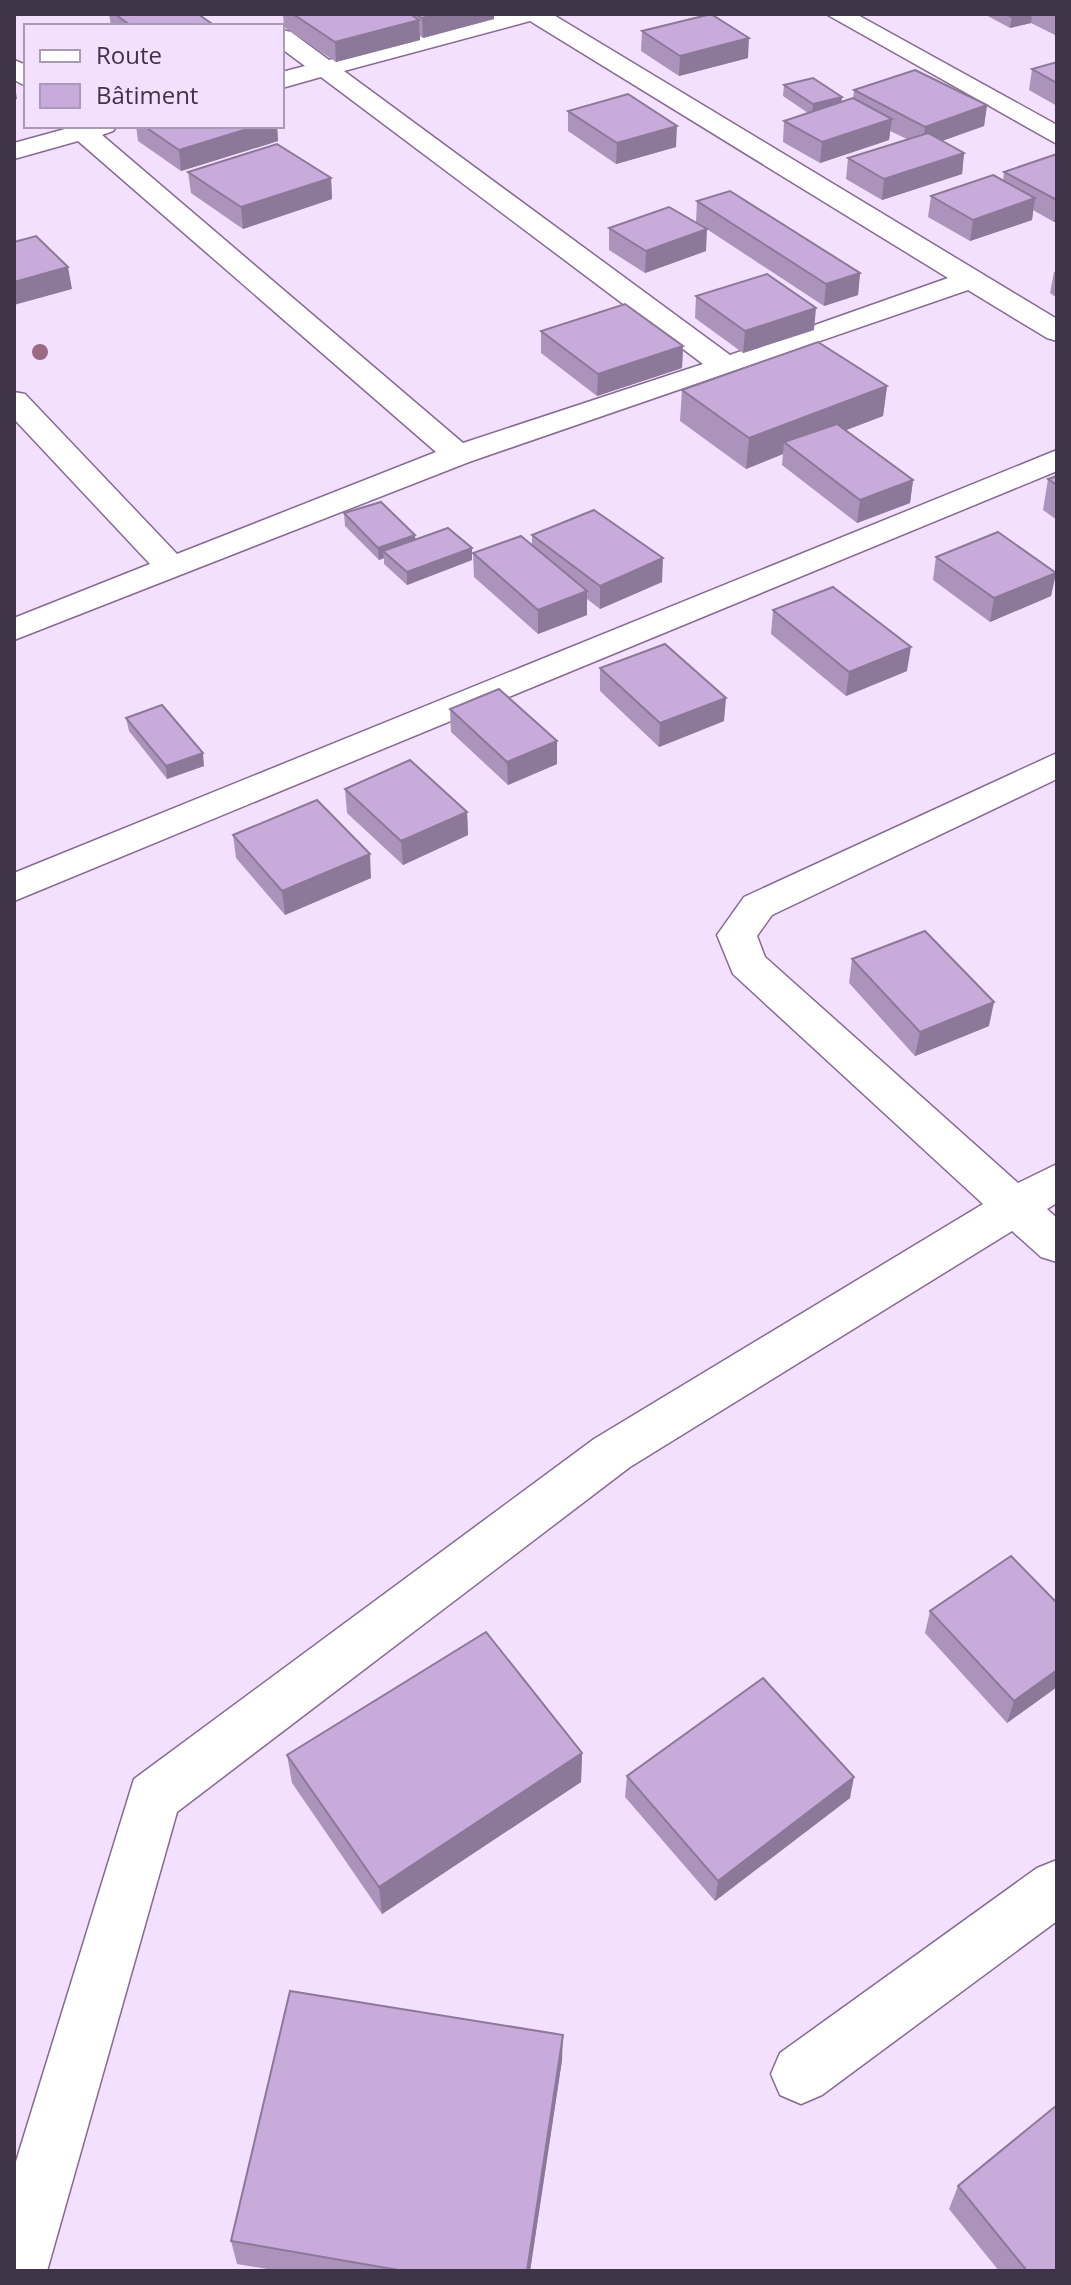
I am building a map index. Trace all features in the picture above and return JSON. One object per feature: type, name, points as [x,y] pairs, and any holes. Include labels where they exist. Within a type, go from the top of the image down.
[{"type":"street","points":[[284,79],[532,14],[967,281],[1057,332]]},
{"type":"street","points":[[838,14],[1057,136]]},
{"type":"street","points":[[284,38],[726,366]]},
{"type":"street","points":[[14,151],[87,128],[458,455]]},
{"type":"street","points":[[14,630],[458,455],[726,366],[967,281]]},
{"type":"street","points":[[14,401],[172,568]]},
{"type":"street","points":[[20,876],[1057,460]]},
{"type":"street","points":[[1057,765],[758,906],[737,935],[747,964],[1036,1193],[1057,1245]]},
{"type":"street","points":[[15,2271],[154,1797],[612,1453],[1036,1193]]},
{"type":"street","points":[[801,2074],[1057,1887]]},
{"type":"building","points":[[115,14],[198,14],[212,24],[128,24]]},
{"type":"building","points":[[293,14],[410,14],[419,20],[335,42]]},
{"type":"building","points":[[415,14],[438,14],[422,18]]},
{"type":"building","points":[[711,14],[749,38],[680,56],[642,31]]},
{"type":"building","points":[[1057,62],[1057,83],[1032,69]]},
{"type":"building","points":[[915,70],[987,105],[925,127],[854,90]]},
{"type":"building","points":[[813,78],[842,97],[813,104],[784,85]]},
{"type":"building","points":[[628,94],[677,126],[617,143],[568,111]]},
{"type":"building","points":[[853,98],[892,119],[822,142],[784,121]]},
{"type":"building","points":[[147,128],[250,128],[179,150]]},
{"type":"building","points":[[928,133],[964,153],[884,179],[848,158]]},
{"type":"building","points":[[277,144],[331,178],[241,207],[188,172]]},
{"type":"building","points":[[1057,154],[1057,200],[1004,172]]},
{"type":"building","points":[[993,175],[1035,198],[973,220],[931,196]]},
{"type":"building","points":[[730,191],[860,273],[826,284],[697,201]]},
{"type":"building","points":[[669,207],[707,229],[646,251],[609,228]]},
{"type":"building","points":[[36,236],[68,267],[14,282],[14,242]]},
{"type":"building","points":[[767,274],[816,308],[745,331],[696,296]]},
{"type":"building","points":[[625,304],[683,346],[598,374],[541,331]]},
{"type":"building","points":[[818,342],[887,386],[749,438],[682,390]]},
{"type":"building","points":[[837,424],[913,480],[860,500],[784,442]]},
{"type":"building","points":[[1057,476],[1057,485],[1048,479]]},
{"type":"building","points":[[381,502],[415,535],[378,548],[344,513]]},
{"type":"building","points":[[594,510],[663,558],[600,586],[532,535]]},
{"type":"building","points":[[448,528],[472,548],[407,572],[383,551]]},
{"type":"building","points":[[998,532],[1056,573],[994,598],[936,557]]},
{"type":"building","points":[[521,536],[587,591],[538,610],[473,553]]},
{"type":"building","points":[[833,587],[911,647],[849,672],[773,610]]},
{"type":"building","points":[[665,644],[726,698],[660,723],[600,668]]},
{"type":"building","points":[[499,689],[557,741],[507,762],[450,709]]},
{"type":"building","points":[[162,705],[203,753],[166,766],[126,718]]},
{"type":"building","points":[[410,760],[467,812],[401,841],[345,789]]},
{"type":"building","points":[[317,800],[370,854],[282,891],[233,835]]},
{"type":"building","points":[[925,931],[994,1002],[920,1032],[852,959]]},
{"type":"building","points":[[1011,1556],[1057,1603],[1057,1670],[1014,1701],[930,1611]]},
{"type":"building","points":[[486,1632],[582,1753],[379,1887],[287,1755]]},
{"type":"building","points":[[763,1678],[854,1777],[718,1881],[627,1776]]},
{"type":"building","points":[[290,1991],[563,2035],[527,2271],[404,2271],[231,2241]]},
{"type":"building","points":[[1057,2105],[1057,2271],[1027,2271],[958,2186]]}]
